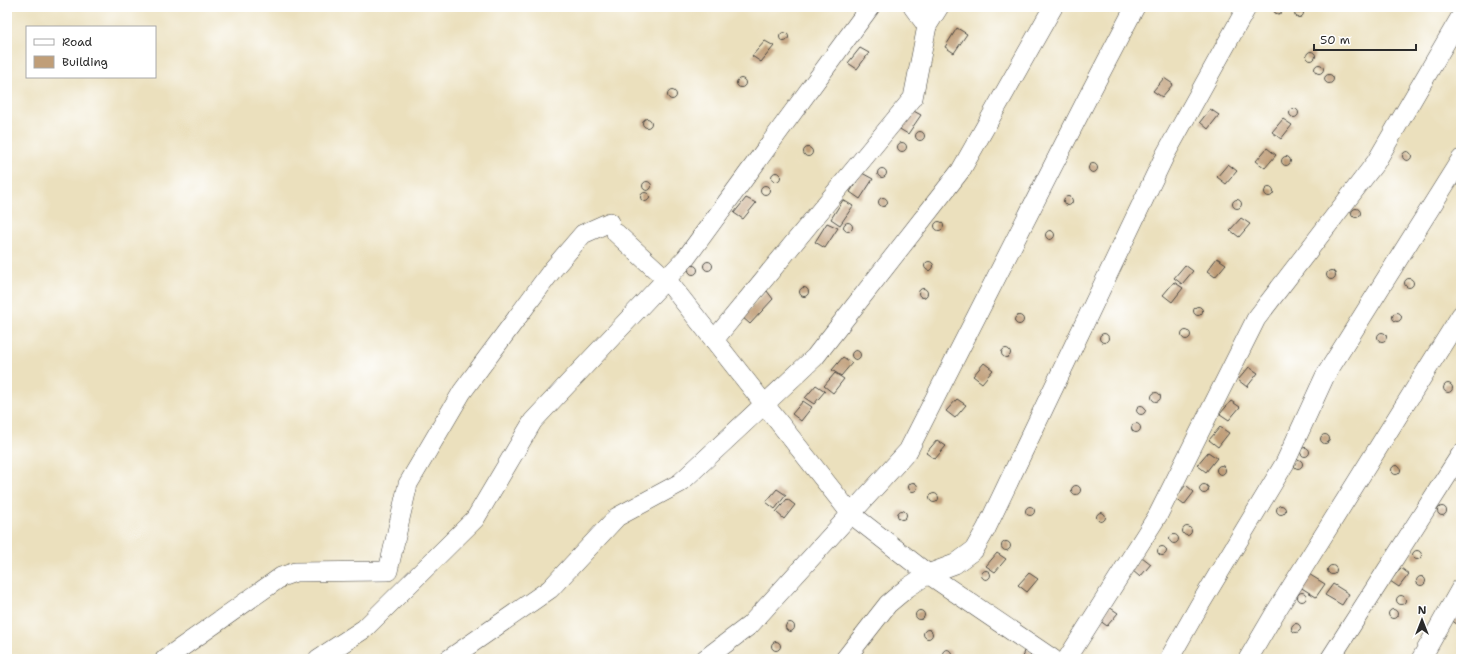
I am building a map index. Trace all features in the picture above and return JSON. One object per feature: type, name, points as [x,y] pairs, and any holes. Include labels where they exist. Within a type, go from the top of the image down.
[{"type":"street","points":[[318,659],[364,630],[475,519],[533,421],[686,258],[870,7]]},
{"type":"street","points":[[913,7],[927,26]]},
{"type":"street","points":[[714,340],[914,98],[927,26],[939,7]]},
{"type":"street","points":[[449,659],[550,589],[617,517],[680,483],[814,357],[962,170],[1053,7]]},
{"type":"street","points":[[705,659],[750,625],[908,451],[1135,7]]},
{"type":"street","points":[[845,659],[888,604],[907,588],[928,574],[955,564],[974,550],[986,529],[1165,155],[1247,7]]},
{"type":"street","points":[[1067,659],[1158,515],[1256,319],[1376,162],[1461,16]]},
{"type":"street","points":[[1169,659],[1285,463],[1325,376],[1461,159]]},
{"type":"street","points":[[165,659],[281,577],[295,572],[388,571],[408,484],[462,392],[553,270],[583,234],[613,228],[666,279],[851,514],[928,574],[1053,659]]},
{"type":"street","points":[[1248,659],[1324,534],[1461,316]]},
{"type":"street","points":[[1330,659],[1461,454]]},
{"type":"street","points":[[1421,659],[1461,588]]},
{"type":"building","points":[[1276,6],[1280,6],[1282,10],[1280,14],[1276,14],[1274,12],[1274,8]]},
{"type":"building","points":[[1299,8],[1304,13],[1299,18],[1294,13]]},
{"type":"building","points":[[957,28],[967,34],[954,53],[945,47]]},
{"type":"building","points":[[784,32],[789,37],[784,42],[779,37]]},
{"type":"building","points":[[765,41],[774,46],[761,62],[752,56]]},
{"type":"building","points":[[860,48],[869,53],[857,69],[848,63]]},
{"type":"building","points":[[1311,51],[1316,56],[1311,61],[1306,56]]},
{"type":"building","points":[[1319,64],[1324,69],[1319,74],[1314,69]]},
{"type":"building","points":[[1329,74],[1334,79],[1329,84],[1324,79]]},
{"type":"building","points":[[741,78],[746,83],[741,88],[736,83]]},
{"type":"building","points":[[1164,78],[1173,84],[1162,97],[1153,91]]},
{"type":"building","points":[[672,90],[677,95],[672,100],[667,95]]},
{"type":"building","points":[[1294,108],[1299,113],[1294,118],[1289,113]]},
{"type":"building","points":[[910,109],[921,115],[908,134],[898,128]]},
{"type":"building","points":[[1210,109],[1219,115],[1208,129],[1200,122]]},
{"type":"building","points":[[647,118],[652,123],[647,128],[642,123]]},
{"type":"building","points":[[1283,119],[1292,125],[1281,139],[1272,132]]},
{"type":"building","points":[[920,131],[925,136],[920,141],[915,136]]},
{"type":"building","points":[[902,142],[907,147],[902,152],[897,147]]},
{"type":"building","points":[[808,147],[813,152],[808,157],[803,152]]},
{"type":"building","points":[[1267,148],[1276,155],[1265,168],[1256,161]]},
{"type":"building","points":[[1407,151],[1412,156],[1407,161],[1402,156]]},
{"type":"building","points":[[1286,156],[1291,161],[1286,166],[1281,161]]},
{"type":"building","points":[[1093,163],[1098,168],[1093,173],[1088,168]]},
{"type":"building","points":[[1228,164],[1237,171],[1226,184],[1217,177]]},
{"type":"building","points":[[882,168],[887,173],[882,178],[877,173]]},
{"type":"building","points":[[776,172],[781,177],[776,182],[771,177]]},
{"type":"building","points":[[862,173],[873,179],[860,199],[850,192]]},
{"type":"building","points":[[647,181],[652,186],[647,191],[642,186]]},
{"type":"building","points":[[765,185],[770,190],[765,195],[760,190]]},
{"type":"building","points":[[1269,187],[1274,192],[1269,197],[1264,192]]},
{"type":"building","points":[[645,192],[650,197],[645,202],[640,197]]},
{"type":"building","points":[[1068,196],[1073,201],[1068,206],[1063,201]]},
{"type":"building","points":[[883,197],[888,202],[883,207],[878,202]]},
{"type":"building","points":[[746,198],[756,203],[743,219],[734,213]]},
{"type":"building","points":[[1237,199],[1242,204],[1237,209],[1232,204]]},
{"type":"building","points":[[843,200],[853,206],[840,225],[831,219]]},
{"type":"building","points":[[1356,208],[1361,213],[1356,218],[1351,213]]},
{"type":"building","points":[[1241,218],[1250,224],[1239,237],[1230,230]]},
{"type":"building","points":[[939,221],[944,226],[939,231],[934,226]]},
{"type":"building","points":[[848,222],[853,227],[848,232],[843,227]]},
{"type":"building","points":[[827,223],[838,228],[825,248],[815,242]]},
{"type":"building","points":[[1050,230],[1055,235],[1050,240],[1045,235]]},
{"type":"building","points":[[1217,258],[1226,264],[1215,277],[1207,271]]},
{"type":"building","points":[[708,261],[713,266],[708,271],[703,266]]},
{"type":"building","points":[[929,261],[934,266],[929,271],[924,266]]},
{"type":"building","points":[[693,265],[698,270],[693,275],[688,270]]},
{"type":"building","points":[[1185,265],[1193,271],[1182,284],[1174,278]]},
{"type":"building","points":[[1331,270],[1336,275],[1331,280],[1326,275]]},
{"type":"building","points":[[1409,278],[1414,283],[1409,288],[1404,283]]},
{"type":"building","points":[[1174,282],[1183,288],[1172,302],[1163,295]]},
{"type":"building","points":[[804,287],[809,292],[804,297],[799,292]]},
{"type":"building","points":[[923,288],[928,293],[923,298],[918,293]]},
{"type":"building","points":[[767,291],[773,299],[750,324],[742,317]]},
{"type":"building","points":[[1198,306],[1203,311],[1198,316],[1193,311]]},
{"type":"building","points":[[1397,312],[1402,317],[1397,322],[1392,317]]},
{"type":"building","points":[[1019,315],[1024,320],[1019,325],[1014,320]]},
{"type":"building","points":[[1186,330],[1191,335],[1186,340],[1181,335]]},
{"type":"building","points":[[1382,332],[1387,337],[1382,342],[1377,337]]},
{"type":"building","points":[[1104,333],[1109,338],[1104,343],[1099,338]]},
{"type":"building","points":[[1006,348],[1011,353],[1006,358],[1001,353]]},
{"type":"building","points":[[856,350],[861,355],[856,360],[851,355]]},
{"type":"building","points":[[843,357],[852,363],[841,376],[832,370]]},
{"type":"building","points":[[984,363],[993,370],[982,383],[973,376]]},
{"type":"building","points":[[1249,367],[1258,373],[1247,387],[1238,380]]},
{"type":"building","points":[[835,373],[844,379],[833,393],[824,386]]},
{"type":"building","points":[[1448,383],[1453,388],[1448,393],[1443,388]]},
{"type":"building","points":[[816,385],[825,391],[814,404],[805,398]]},
{"type":"building","points":[[1156,392],[1161,397],[1156,402],[1151,397]]},
{"type":"building","points":[[957,399],[966,405],[955,418],[946,411]]},
{"type":"building","points":[[803,401],[812,407],[801,421],[792,414]]},
{"type":"building","points":[[1231,401],[1240,407],[1229,420],[1220,414]]},
{"type":"building","points":[[1141,405],[1146,410],[1141,415],[1136,410]]},
{"type":"building","points":[[1136,423],[1141,428],[1136,433],[1131,428]]},
{"type":"building","points":[[1220,427],[1229,433],[1218,447],[1209,440]]},
{"type":"building","points":[[1325,434],[1330,439],[1325,444],[1320,439]]},
{"type":"building","points":[[937,440],[946,446],[935,459],[926,453]]},
{"type":"building","points":[[1305,447],[1310,452],[1305,457],[1300,452]]},
{"type":"building","points":[[1208,452],[1217,458],[1206,472],[1197,465]]},
{"type":"building","points":[[1298,459],[1303,464],[1298,469],[1293,464]]},
{"type":"building","points":[[1221,465],[1226,470],[1221,475],[1216,470]]},
{"type":"building","points":[[1396,465],[1401,470],[1396,475],[1391,470]]},
{"type":"building","points":[[913,482],[918,487],[913,492],[908,487]]},
{"type":"building","points":[[1204,484],[1209,489],[1204,494],[1199,489]]},
{"type":"building","points":[[1076,485],[1081,490],[1076,495],[1071,490]]},
{"type":"building","points":[[1186,485],[1194,492],[1184,505],[1175,498]]},
{"type":"building","points":[[777,489],[786,495],[775,509],[766,502]]},
{"type":"building","points":[[934,493],[939,498],[934,503],[929,498]]},
{"type":"building","points":[[787,499],[795,505],[784,519],[776,512]]},
{"type":"building","points":[[1281,505],[1286,510],[1281,515],[1276,510]]},
{"type":"building","points":[[1030,506],[1035,511],[1030,516],[1025,511]]},
{"type":"building","points":[[1442,506],[1447,511],[1442,516],[1437,511]]},
{"type":"building","points":[[902,510],[907,515],[902,520],[897,515]]},
{"type":"building","points":[[1101,512],[1106,517],[1101,522],[1096,517]]},
{"type":"building","points":[[1187,526],[1192,531],[1187,536],[1182,531]]},
{"type":"building","points":[[1174,534],[1179,539],[1174,544],[1169,539]]},
{"type":"building","points":[[1006,541],[1011,546],[1006,551],[1001,546]]},
{"type":"building","points":[[1162,546],[1167,551],[1162,556],[1157,551]]},
{"type":"building","points":[[1417,550],[1422,555],[1417,560],[1412,555]]},
{"type":"building","points":[[997,553],[1006,559],[995,572],[986,566]]},
{"type":"building","points":[[1142,557],[1151,564],[1140,577],[1132,570]]},
{"type":"building","points":[[1332,565],[1337,570],[1332,575],[1327,570]]},
{"type":"building","points":[[1401,568],[1409,574],[1399,587],[1390,581]]},
{"type":"building","points":[[986,570],[991,575],[986,580],[981,575]]},
{"type":"building","points":[[1029,573],[1038,579],[1027,592],[1018,585]]},
{"type":"building","points":[[1307,573],[1325,584],[1316,597],[1297,585]]},
{"type":"building","points":[[1421,576],[1426,581],[1421,586],[1416,581]]},
{"type":"building","points":[[1333,584],[1349,594],[1342,605],[1325,595]]},
{"type":"building","points":[[1302,592],[1307,597],[1302,602],[1297,597]]},
{"type":"building","points":[[1401,595],[1406,600],[1401,605],[1396,600]]},
{"type":"building","points":[[1461,605],[1461,622],[1458,625],[1450,619]]},
{"type":"building","points":[[1109,607],[1118,613],[1107,626],[1099,620]]},
{"type":"building","points":[[1393,609],[1398,614],[1393,619],[1388,614]]},
{"type":"building","points":[[920,610],[925,615],[920,620],[915,615]]},
{"type":"building","points":[[790,622],[795,627],[790,632],[785,627]]},
{"type":"building","points":[[1296,623],[1301,628],[1296,633],[1291,628]]},
{"type":"building","points":[[928,629],[933,634],[928,639],[923,634]]},
{"type":"building","points":[[776,641],[781,646],[776,651],[771,646]]},
{"type":"building","points":[[947,649],[952,654],[947,659],[942,654]]},
{"type":"building","points":[[1025,650],[1029,650],[1031,654],[1029,658],[1025,658],[1023,656],[1023,652]]}]
